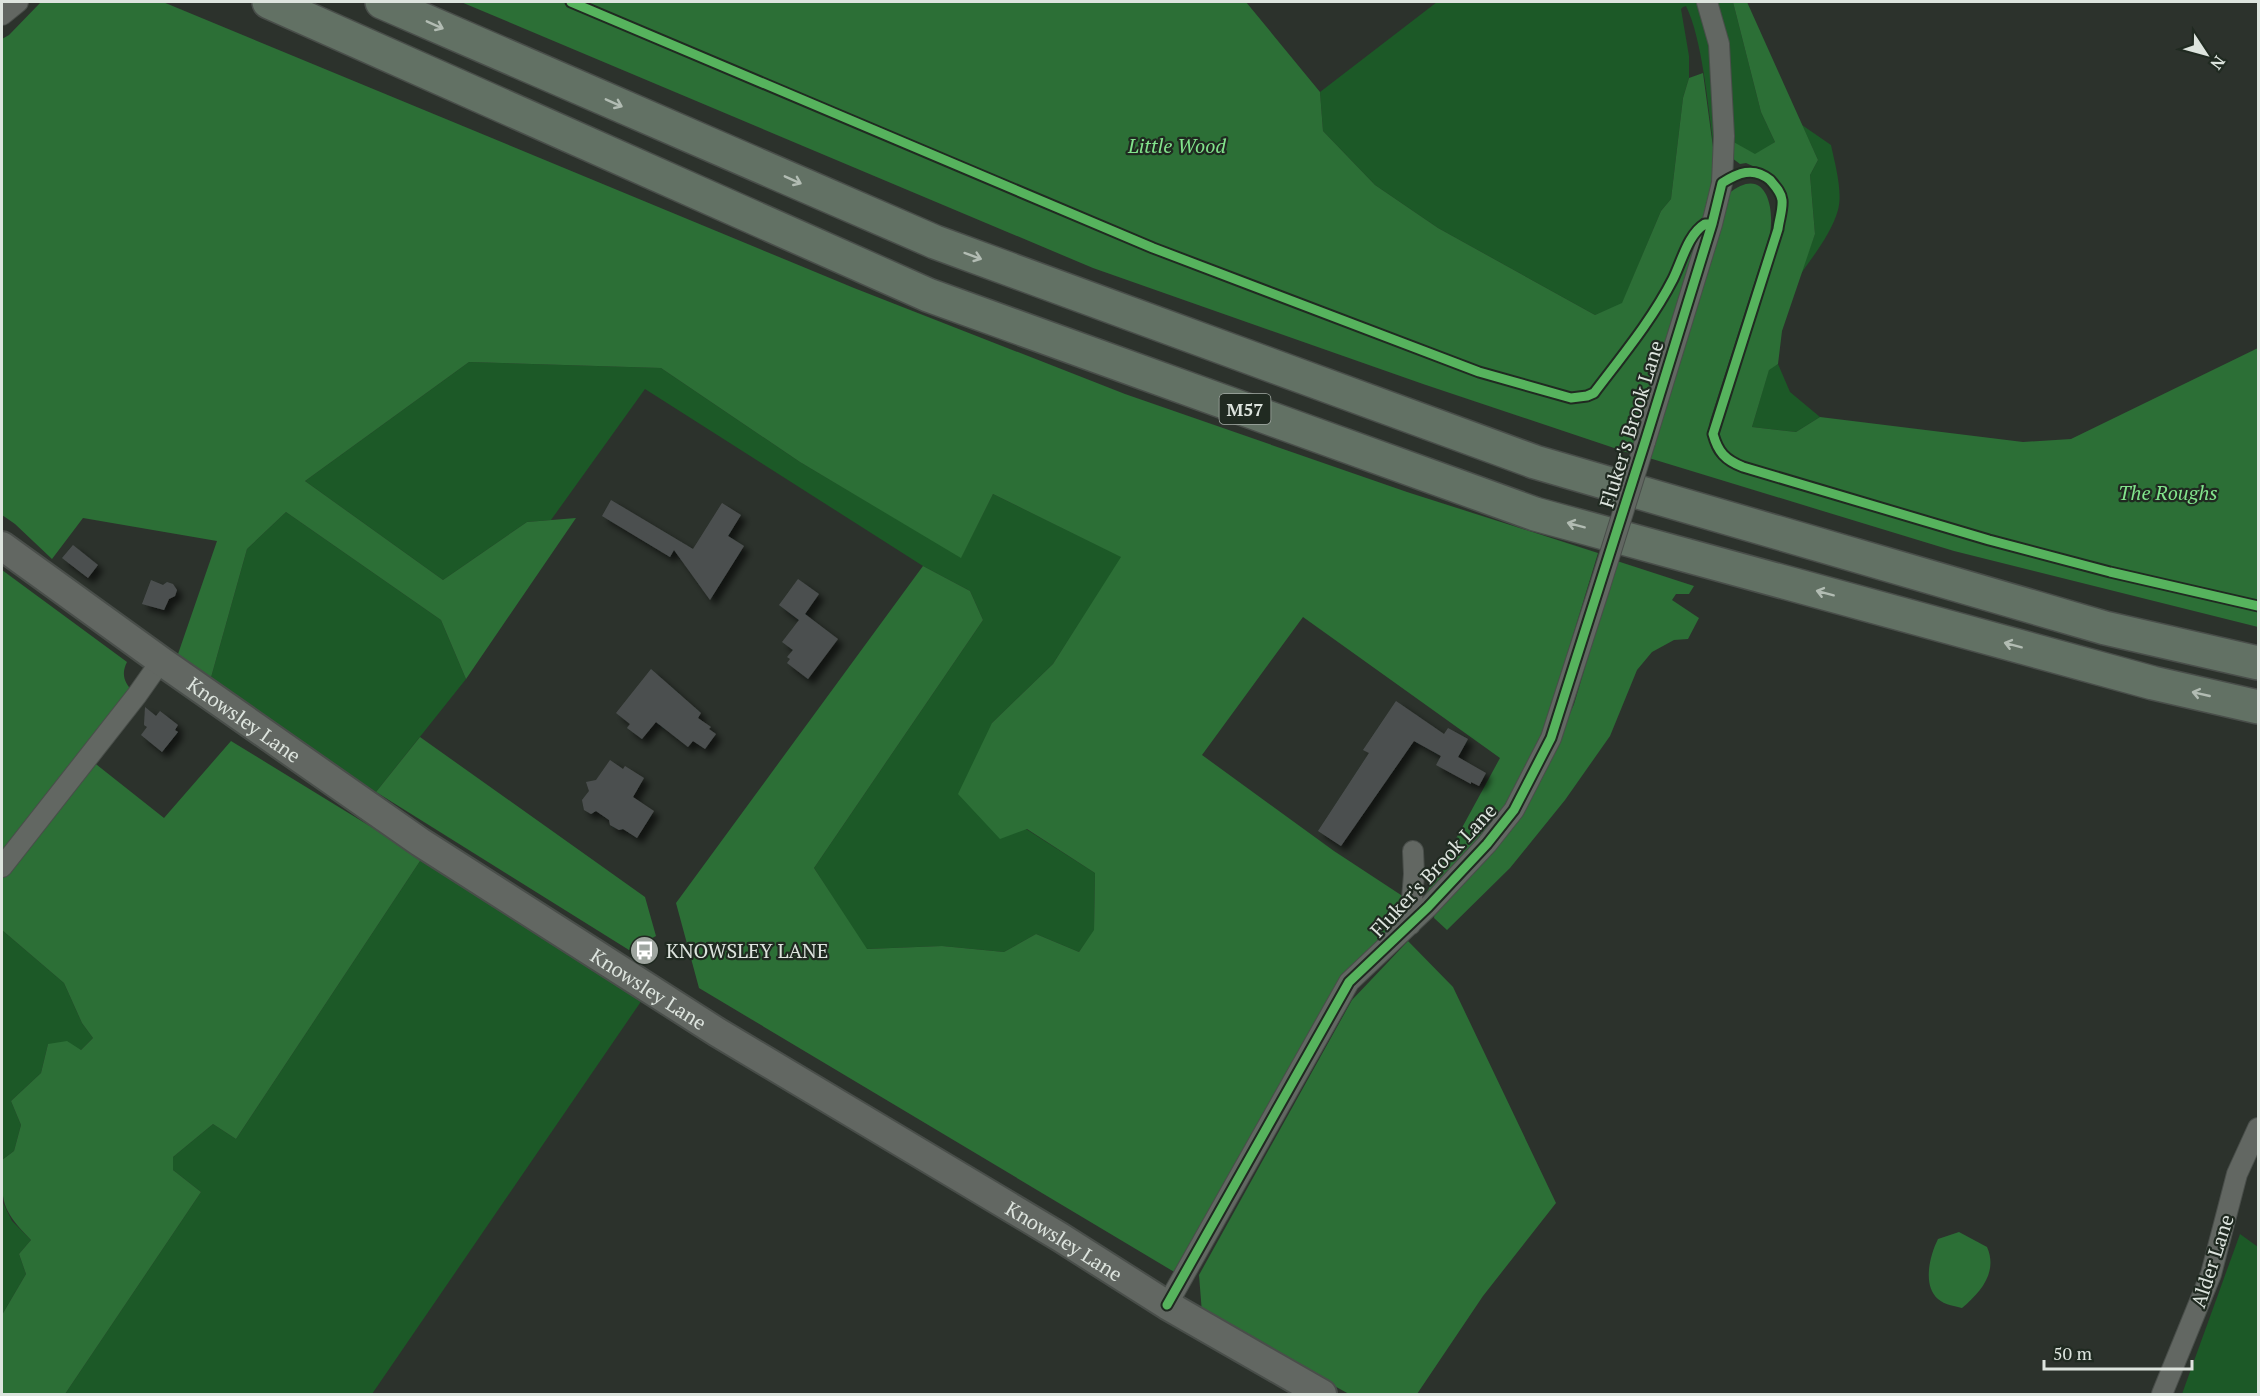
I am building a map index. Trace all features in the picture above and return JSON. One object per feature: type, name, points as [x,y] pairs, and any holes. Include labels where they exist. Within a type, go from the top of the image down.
[{"type":"highway","name":"M57","points":[[269,2],[928,295],[1535,514],[2142,680],[2259,707]]},
{"type":"highway","name":"M57","points":[[382,2],[935,242],[1535,462],[2105,628],[2259,663]]},
{"type":"main road","name":"Knowsley Lane","points":[[2,546],[161,661],[420,842],[717,1032],[1060,1237],[1167,1305],[1322,1395]]},
{"type":"street","points":[[2,15],[18,2]]},
{"type":"street","name":"Fluker's Brook Lane","points":[[1167,1305],[1349,982],[1410,925],[1487,844],[1514,810],[1551,738],[1646,442],[1712,224],[1722,183],[1724,136],[1719,44],[1707,2]]},
{"type":"street","points":[[2,867],[161,661]]},
{"type":"street","points":[[1410,925],[1414,874],[1413,851]]},
{"type":"street","name":"Alder Lane","points":[[2162,1395],[2211,1274],[2237,1174],[2259,1128]]},
{"type":"green space","points":[[41,2],[163,2],[854,288],[1125,394],[1407,492],[1598,553],[1542,737],[1499,818],[1421,903],[1500,758],[1303,617],[1202,755],[1334,851],[1404,897],[1390,929],[1341,976],[1176,1273],[699,988],[676,903],[923,566],[970,591],[983,620],[814,868],[867,949],[942,946],[1004,952],[1036,934],[1079,952],[1094,930],[1095,873],[1027,829],[1000,839],[958,794],[992,723],[1053,664],[1121,557],[993,494],[961,558],[800,462],[661,368],[469,362],[305,481],[443,580],[527,522],[576,518],[466,679],[441,620],[286,512],[247,549],[210,681],[181,660],[178,654],[217,541],[83,518],[52,559],[15,524],[2,515],[2,39],[9,35]]},
{"type":"green space","name":"Little Wood","points":[[461,2],[1246,2],[1320,92],[1323,131],[1375,185],[1438,228],[1595,315],[1622,303],[1661,211],[1671,199],[1683,98],[1689,78],[1703,73],[1715,162],[1708,215],[1696,223],[1692,229],[1677,264],[1658,297],[1604,374],[1592,389],[1574,393],[1577,402],[1596,396],[1651,324],[1699,237],[1632,454],[1423,384],[1093,268]]},
{"type":"green space","points":[[1437,2],[1701,2],[1709,28],[1717,141],[1713,142],[1700,54],[1692,20],[1686,6],[1681,9],[1689,56],[1689,78],[1683,98],[1671,199],[1661,211],[1622,304],[1595,315],[1438,228],[1375,185],[1323,131],[1320,92]]},
{"type":"green space","points":[[1716,2],[1733,2],[1761,112],[1775,142],[1755,155],[1732,141],[1729,71]]},
{"type":"green space","name":"The Roughs","points":[[1733,2],[1747,2],[1818,160],[1810,175],[1815,234],[1782,331],[1778,364],[1769,370],[1752,427],[1796,432],[1820,417],[2023,442],[2071,439],[2258,348],[2258,627],[1954,551],[1649,458],[1728,194],[1750,183],[1758,186],[1768,200],[1771,211],[1770,234],[1709,430],[1711,446],[1718,458],[1731,465],[1741,466],[1724,451],[1716,430],[1777,250],[1787,210],[1785,190],[1778,181],[1768,173],[1746,163],[1740,164],[1732,158],[1732,141],[1755,154],[1775,142],[1761,112]]},
{"type":"green space","points":[[1802,125],[1831,145],[1840,195],[1838,210],[1831,227],[1800,275],[1815,234],[1810,175],[1818,160]]},
{"type":"green space","points":[[469,362],[661,368],[800,462],[961,557],[993,494],[1122,557],[1053,664],[992,723],[1026,829],[1095,873],[1094,931],[1079,952],[1036,934],[1004,952],[942,946],[866,949],[814,868],[983,620],[970,591],[923,566],[645,389],[551,520],[527,522],[443,580],[305,481]]},
{"type":"green space","points":[[1778,364],[1790,392],[1820,417],[1796,432],[1752,427],[1769,369]]},
{"type":"green space","points":[[286,512],[441,620],[466,679],[376,792],[210,681],[247,549]]},
{"type":"green space","points":[[1617,561],[1694,586],[1689,594],[1676,594],[1672,600],[1699,618],[1688,639],[1674,640],[1652,652],[1637,670],[1610,736],[1565,800],[1510,868],[1447,930],[1434,918],[1435,910],[1557,744],[1574,704]]},
{"type":"green space","points":[[2,570],[127,662],[124,678],[133,692],[2,858]]},
{"type":"green space","points":[[420,737],[645,897],[656,936],[629,950],[376,792]]},
{"type":"green space","points":[[231,741],[422,858],[236,1139],[213,1124],[173,1157],[173,1170],[201,1192],[65,1394],[2,1394],[2,1315],[26,1274],[19,1254],[31,1240],[13,1220],[3,1196],[2,1160],[14,1151],[21,1125],[11,1101],[41,1073],[48,1044],[67,1041],[81,1050],[93,1038],[82,1023],[64,983],[2,930],[2,875],[92,761],[164,818]]},
{"type":"green space","points":[[422,858],[642,1000],[372,1394],[65,1394],[201,1192],[173,1170],[173,1157],[213,1124],[236,1139]]},
{"type":"green space","points":[[2,930],[64,983],[82,1023],[93,1038],[81,1050],[48,1044],[41,1073],[11,1101],[21,1125],[14,1151],[2,1160]]},
{"type":"green space","points":[[1408,941],[1453,987],[1556,1203],[1483,1296],[1417,1394],[1349,1394],[1202,1313],[1199,1275],[1352,1000]]},
{"type":"green space","points":[[2,1201],[12,1221],[31,1240],[19,1254],[26,1274],[2,1315]]},
{"type":"green space","points":[[1959,1232],[1987,1247],[1990,1256],[1986,1281],[1962,1308],[1938,1299],[1930,1286],[1929,1278],[1930,1261],[1938,1239]]},
{"type":"green space","points":[[2240,1234],[2258,1247],[2258,1394],[2182,1394]]},
{"type":"building","points":[[611,500],[693,549],[722,503],[741,515],[728,536],[744,546],[710,600],[674,550],[670,557],[602,516]]},
{"type":"building","points":[[73,545],[98,565],[88,578],[62,558]]},
{"type":"building","points":[[798,579],[819,594],[805,614],[838,639],[808,679],[787,663],[790,659],[787,657],[793,650],[782,642],[799,620],[779,605]]},
{"type":"building","points":[[151,580],[163,585],[167,582],[173,584],[177,590],[175,596],[169,599],[164,610],[142,604]]},
{"type":"building","points":[[651,669],[701,713],[698,718],[711,727],[709,729],[716,734],[705,749],[693,741],[688,747],[656,722],[642,739],[627,728],[630,724],[616,713]]},
{"type":"building","points":[[1396,701],[1444,734],[1448,728],[1468,739],[1458,757],[1486,773],[1479,786],[1471,782],[1471,784],[1436,765],[1441,756],[1414,741],[1341,846],[1318,831],[1369,753],[1363,750]]},
{"type":"building","points":[[145,707],[156,716],[160,711],[178,725],[175,730],[178,732],[162,752],[141,735],[147,727],[144,725]]},
{"type":"building","points":[[610,760],[623,769],[625,766],[644,778],[633,797],[654,811],[637,838],[623,829],[619,830],[610,825],[609,820],[596,811],[591,814],[584,810],[582,800],[589,791],[586,782],[596,780]]},
{"type":"cycle path","points":[[571,2],[1153,248],[1479,372],[1571,398],[1594,393],[1656,309],[1694,234],[1705,224],[1712,224]]},
{"type":"cycle path","points":[[1167,1305],[1349,982],[1428,907],[1487,844],[1514,810],[1551,738],[1645,442],[1712,224],[1722,183],[1746,172],[1758,173],[1770,180],[1782,200],[1778,229],[1713,434],[1717,446],[1727,458],[1743,467],[1989,540],[2110,572],[2258,606]]},
{"type":"place","name":"KNOWSLEY LANE","points":[[645,950]]}]
